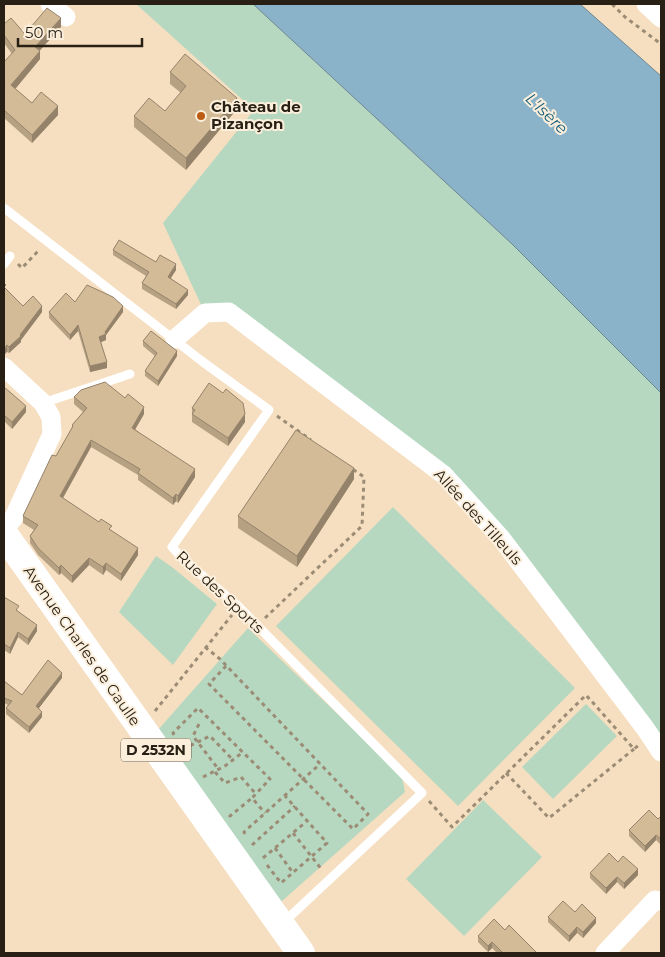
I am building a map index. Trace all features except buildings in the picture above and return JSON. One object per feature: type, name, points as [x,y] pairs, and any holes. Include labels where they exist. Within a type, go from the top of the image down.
[{"type":"main road","name":"Avenue Charles de Gaulle","points":[[4,534],[301,953]]},
{"type":"street","points":[[50,4],[66,17]]},
{"type":"street","points":[[646,4],[661,18]]},
{"type":"street","name":"Allée des Tilleuls","points":[[175,339],[205,313],[229,312],[444,474],[501,538],[661,752]]},
{"type":"street","points":[[4,367],[43,404],[51,417],[52,434],[13,519],[4,528]]},
{"type":"street","points":[[605,953],[655,900],[661,901]]},
{"type":"lane","points":[[4,208],[203,362],[269,410]]},
{"type":"lane","points":[[4,264],[10,256]]},
{"type":"lane","points":[[43,404],[130,374]]},
{"type":"lane","name":"Rue des Sports","points":[[269,410],[172,547],[184,560],[238,606],[422,793]]},
{"type":"lane","points":[[281,925],[422,793]]},
{"type":"path","points":[[612,4],[625,17],[661,44]]},
{"type":"path","points":[[10,256],[22,268],[46,242]]},
{"type":"path","points":[[269,410],[316,444]]},
{"type":"path","points":[[258,626],[362,526],[364,477],[348,466]]},
{"type":"path","points":[[141,729],[238,606]]},
{"type":"path","points":[[206,648],[226,666],[368,814],[353,828],[209,684],[226,666]]},
{"type":"path","points":[[422,793],[452,827],[586,695],[634,749]]},
{"type":"path","points":[[188,756],[173,733],[198,708],[270,780],[230,816],[224,808]]},
{"type":"path","points":[[199,724],[193,736],[225,784],[241,777],[256,794]]},
{"type":"path","points":[[183,749],[210,736],[233,760]]},
{"type":"path","points":[[506,773],[549,818],[650,736]]},
{"type":"path","points":[[198,770],[203,778],[217,771],[242,752]]},
{"type":"path","points":[[285,796],[327,843],[281,883],[244,832],[320,764]]},
{"type":"path","points":[[252,798],[265,813]]},
{"type":"path","points":[[252,845],[294,806]]},
{"type":"path","points":[[263,858],[307,821]]},
{"type":"path","points":[[293,833],[330,880]]},
{"type":"path","points":[[275,848],[293,873]]},
{"type":"green space","points":[[136,4],[253,4],[512,244],[661,393],[661,752],[444,475],[229,312],[205,313],[163,223],[254,110]]},
{"type":"green space","points":[[393,507],[575,688],[458,806],[276,626]]},
{"type":"green space","points":[[156,556],[217,604],[173,665],[119,612]]},
{"type":"green space","points":[[248,628],[402,776],[405,792],[281,902],[157,731]]},
{"type":"green space","points":[[586,704],[617,736],[553,799],[522,767]]},
{"type":"green space","points":[[483,800],[542,857],[464,936],[406,879]]},
{"type":"water","name":"L'Isère","points":[[253,4],[580,4],[661,76],[661,393],[512,244]]},
{"type":"place","name":"Château de Pizançon","points":[[201,116]]}]
